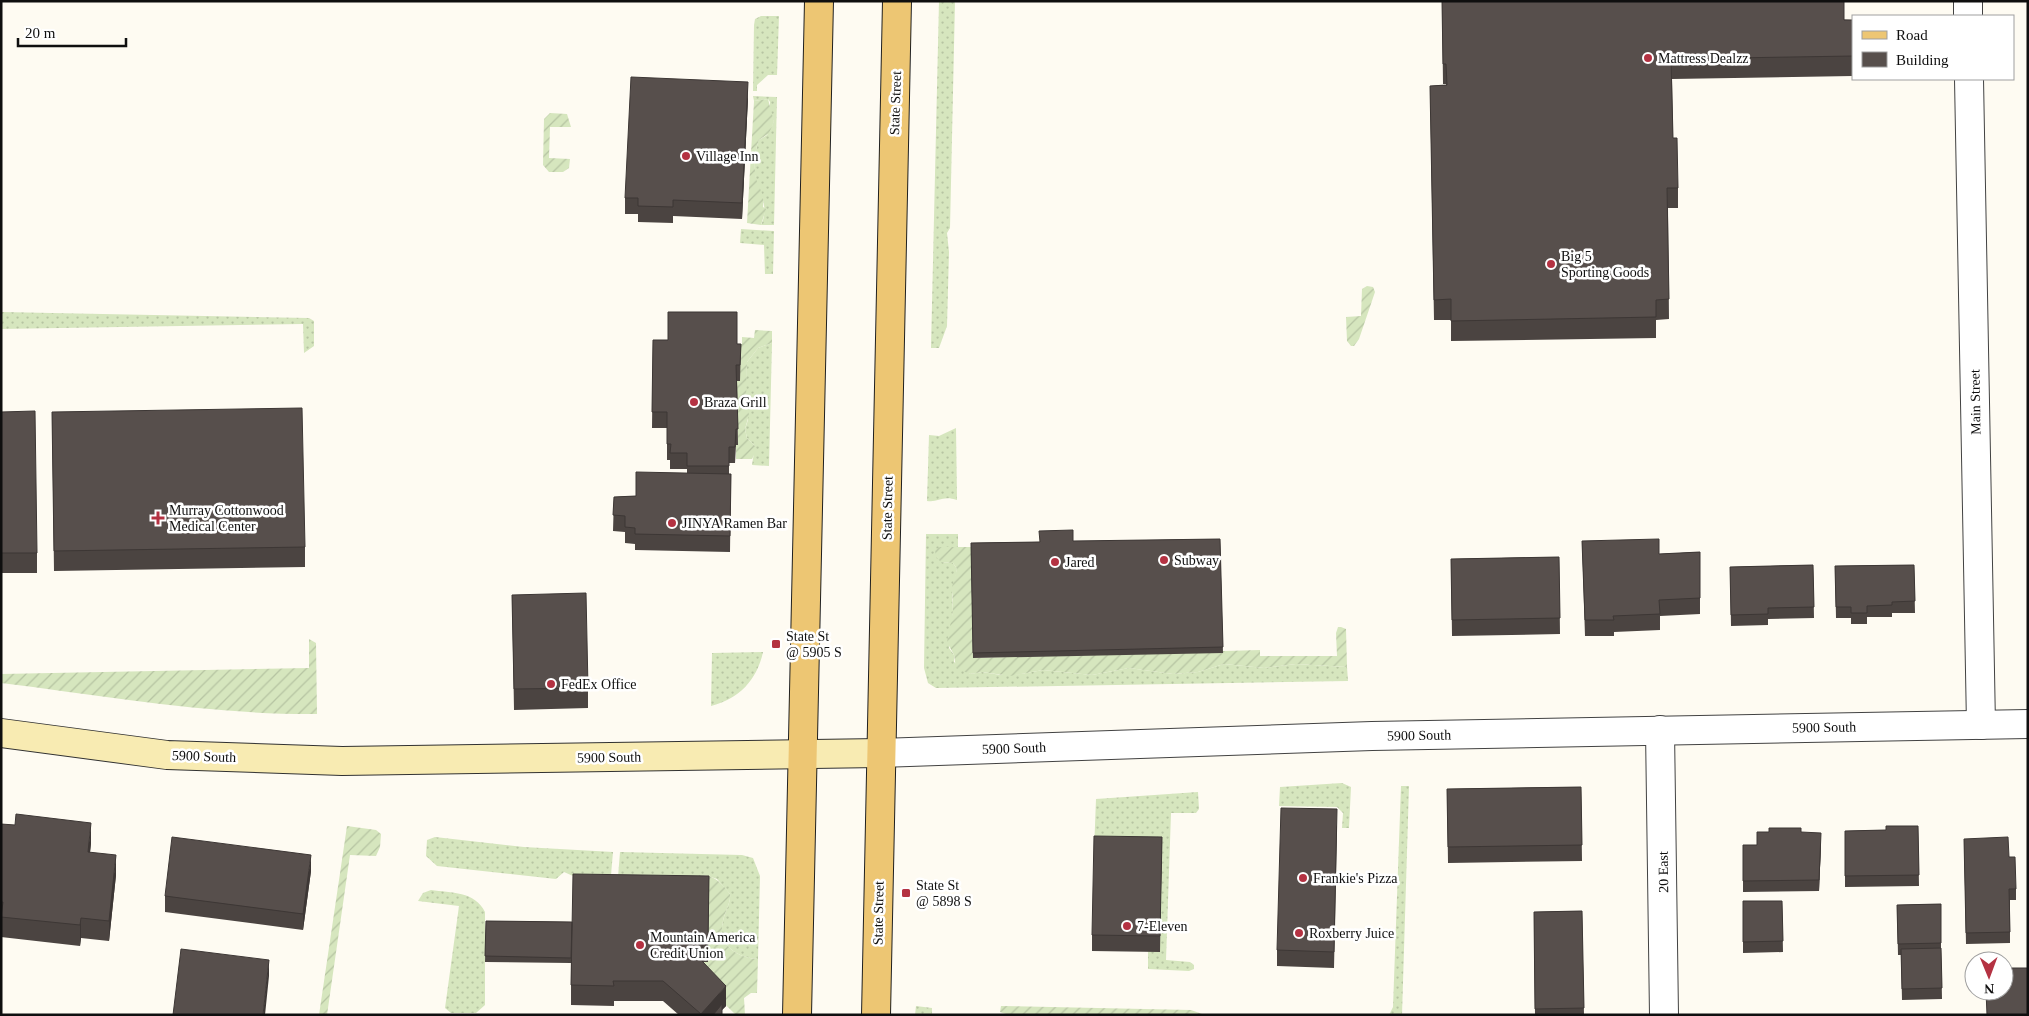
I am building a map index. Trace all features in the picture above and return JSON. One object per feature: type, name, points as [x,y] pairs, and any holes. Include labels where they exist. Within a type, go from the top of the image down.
[{"type":"main road","points":[[797,1015],[819,1]]},
{"type":"main road","name":"State Street","points":[[876,1015],[880,753],[898,1]]},
{"type":"main road","name":"5900 South","points":[[1,733],[167,755],[333,760],[880,753]]},
{"type":"street","points":[[1968,1],[1968,15]]},
{"type":"street","name":"Main Street","points":[[1969,80],[1981,725]]},
{"type":"street","name":"5900 South","points":[[880,753],[1362,736],[2028,724]]},
{"type":"street","name":"20 East","points":[[1660,730],[1664,1015]]},
{"type":"green space","points":[[939,1],[955,1],[950,228],[947,233],[949,252],[947,326],[939,348],[931,348]]},
{"type":"green space","points":[[761,16],[779,16],[777,75],[768,75],[757,85],[757,91],[753,91],[754,25],[755,19]]},
{"type":"green space","points":[[753,96],[777,97],[774,225],[761,225],[764,215],[764,204],[756,179],[755,156],[759,140],[767,135],[774,122],[770,113],[770,102],[768,99],[754,101]]},
{"type":"green space","points":[[768,99],[774,122],[769,133],[759,140],[755,162],[756,180],[762,195],[763,207],[766,209],[761,225],[747,223],[754,101]]},
{"type":"green space","points":[[550,113],[567,114],[571,127],[550,127],[549,158],[570,159],[569,168],[563,172],[549,172],[543,165],[544,119]]},
{"type":"green space","points":[[741,229],[774,231],[773,274],[765,274],[764,245],[740,243]]},
{"type":"green space","points":[[1367,286],[1373,287],[1375,292],[1359,339],[1354,346],[1351,346],[1347,341],[1346,317],[1361,316],[1362,289]]},
{"type":"green space","points":[[1,312],[309,318],[314,321],[314,346],[304,353],[303,324],[1,329]]},
{"type":"green space","points":[[755,330],[772,331],[772,343],[758,348],[747,362],[746,400],[749,415],[745,429],[747,438],[755,446],[755,453],[752,459],[736,459],[736,445],[738,445],[736,381],[740,381],[737,344],[742,344],[742,337],[754,338]]},
{"type":"green space","points":[[772,343],[769,466],[752,465],[755,446],[747,438],[745,429],[748,420],[745,397],[747,362],[758,348]]},
{"type":"green space","points":[[956,428],[957,500],[948,498],[927,501],[929,435],[939,436]]},
{"type":"green space","points":[[926,534],[958,534],[958,548],[944,547],[941,562],[953,563],[957,569],[952,595],[953,611],[949,648],[954,655],[954,662],[970,674],[982,672],[1001,675],[1021,674],[1043,670],[1092,675],[1129,668],[1173,674],[1198,672],[1224,664],[1264,668],[1296,664],[1347,667],[1348,681],[936,688],[928,683],[924,668]]},
{"type":"green space","points":[[940,547],[971,547],[973,658],[1260,650],[1260,656],[1337,656],[1336,633],[1338,627],[1341,627],[1346,629],[1347,667],[1296,664],[1264,668],[1224,664],[1198,672],[1173,674],[1129,668],[1092,675],[1043,670],[1010,676],[982,672],[970,674],[956,668],[954,655],[947,642],[953,611],[952,587],[957,569],[953,563],[941,562],[936,557],[935,550]]},
{"type":"green space","points":[[309,639],[316,643],[317,714],[198,708],[1,683],[1,674],[309,668]]},
{"type":"green space","points":[[763,652],[756,671],[745,687],[730,699],[711,706],[712,653]]},
{"type":"green space","points":[[1342,783],[1351,787],[1349,828],[1342,828],[1343,813],[1337,807],[1279,806],[1280,787]]},
{"type":"green space","points":[[1401,786],[1409,786],[1402,1015],[1389,1015],[1393,1007]]},
{"type":"green space","points":[[1198,792],[1199,809],[1196,813],[1171,813],[1166,960],[1190,962],[1194,965],[1194,969],[1189,971],[1148,969],[1148,952],[1094,852],[1096,799]]},
{"type":"green space","points":[[347,826],[376,830],[381,834],[380,847],[376,856],[350,855],[327,1015],[319,1015]]},
{"type":"green space","points":[[435,837],[524,847],[613,852],[611,875],[573,876],[564,872],[556,879],[437,866],[426,856],[427,840]]},
{"type":"green space","points":[[620,852],[742,855],[753,858],[760,876],[758,959],[736,953],[726,943],[722,929],[730,901],[730,894],[717,879],[705,875],[679,885],[618,877]]},
{"type":"green space","points":[[699,875],[709,876],[717,880],[730,894],[730,901],[722,929],[723,937],[730,949],[743,956],[758,959],[757,993],[751,993],[744,998],[745,1015],[736,1015],[702,982],[679,885]]},
{"type":"green space","points":[[431,890],[462,894],[475,900],[485,912],[485,1005],[476,1013],[451,1013],[445,1008],[459,906],[418,901],[423,893]]},
{"type":"green space","points":[[916,1006],[932,1008],[932,1015],[915,1015]]},
{"type":"green space","points":[[1001,1006],[1191,1010],[1205,1015],[1006,1014],[1000,1012]]},
{"type":"building","name":"Big 5 Sporting Goods","points":[[1442,1],[1844,1],[1844,20],[1852,20],[1852,56],[1671,59],[1673,138],[1677,138],[1678,188],[1667,188],[1669,299],[1656,300],[1656,317],[1451,321],[1451,299],[1434,300],[1430,86],[1447,85],[1446,64],[1443,64]]},
{"type":"building","name":"Village Inn","points":[[631,77],[748,82],[742,203],[673,200],[673,207],[638,206],[638,198],[625,198]]},
{"type":"building","name":"Braza Grill","points":[[668,312],[737,312],[737,344],[741,344],[740,365],[736,365],[738,429],[736,429],[735,447],[729,447],[729,466],[687,466],[687,453],[670,453],[671,444],[667,444],[667,412],[652,412],[653,340],[668,340]]},
{"type":"building","points":[[302,408],[305,547],[54,551],[52,412]]},
{"type":"building","points":[[35,411],[37,553],[1,553],[1,412]]},
{"type":"building","name":"JINYA Ramen Bar","points":[[636,472],[731,474],[730,536],[635,534],[635,528],[625,527],[625,516],[613,515],[614,497],[636,496]]},
{"type":"building","points":[[1073,530],[1073,541],[1220,539],[1223,647],[973,653],[971,543],[1040,542],[1039,531]]},
{"type":"building","points":[[1659,539],[1659,554],[1700,552],[1700,598],[1659,600],[1660,614],[1613,616],[1614,620],[1585,620],[1582,541]]},
{"type":"building","points":[[1559,557],[1560,618],[1452,620],[1451,559]]},
{"type":"building","points":[[1813,565],[1814,607],[1768,608],[1768,614],[1731,615],[1730,567]]},
{"type":"building","points":[[1914,565],[1915,601],[1892,602],[1892,605],[1867,606],[1867,613],[1851,613],[1851,607],[1836,607],[1835,566]]},
{"type":"building","name":"FedEx Office","points":[[586,593],[588,688],[514,689],[512,595]]},
{"type":"building","points":[[1581,787],[1582,845],[1448,847],[1447,789]]},
{"type":"building","points":[[1281,808],[1337,809],[1334,952],[1277,950]]},
{"type":"building","points":[[16,814],[91,823],[88,852],[116,855],[109,921],[81,918],[80,925],[1,917],[3,902],[1,902],[1,824],[15,825]]},
{"type":"building","points":[[1886,826],[1918,826],[1919,875],[1845,876],[1845,831],[1886,830]]},
{"type":"building","points":[[1769,828],[1801,828],[1801,832],[1821,833],[1819,880],[1743,881],[1743,845],[1757,845],[1757,832],[1769,832]]},
{"type":"building","name":"7-Eleven","points":[[1094,836],[1162,837],[1160,936],[1092,935]]},
{"type":"building","points":[[172,837],[311,855],[303,914],[165,896]]},
{"type":"building","points":[[2008,837],[2009,857],[2015,857],[2016,889],[2009,889],[2010,932],[1966,933],[1964,839]]},
{"type":"building","name":"Mountain America Credit Union","points":[[573,874],[709,876],[708,942],[702,942],[702,961],[726,986],[701,1014],[663,981],[613,981],[614,986],[571,985]]},
{"type":"building","points":[[1743,901],[1782,901],[1783,941],[1743,942]]},
{"type":"building","points":[[1941,904],[1941,943],[1898,944],[1897,905]]},
{"type":"building","points":[[1582,911],[1584,1008],[1535,1009],[1534,912]]},
{"type":"building","points":[[486,921],[572,922],[571,958],[485,956]]},
{"type":"building","points":[[1941,948],[1942,988],[1902,989],[1901,949]]},
{"type":"building","points":[[181,949],[269,960],[263,1015],[173,1015]]},
{"type":"building","points":[[2014,968],[2028,968],[2028,1015],[1987,1015],[1986,1001],[2014,1001]]},
{"type":"building","points":[[722,1004],[722,1015],[713,1015]]},
{"type":"place","name":"Mattress Dealzz","points":[[1648,58]]},
{"type":"place","name":"Village Inn","points":[[686,156]]},
{"type":"place","name":"Big 5 Sporting Goods","points":[[1551,264]]},
{"type":"place","name":"Braza Grill","points":[[694,402]]},
{"type":"place","name":"Murray Cottonwood Medical Center","points":[[158,518]]},
{"type":"place","name":"JINYA Ramen Bar","points":[[672,523]]},
{"type":"place","name":"Subway","points":[[1164,560]]},
{"type":"place","name":"Jared","points":[[1055,562]]},
{"type":"place","name":"State St @ 5905 S","points":[[776,644]]},
{"type":"place","name":"FedEx Office","points":[[551,684]]},
{"type":"place","name":"Frankie's Pizza","points":[[1303,878]]},
{"type":"place","name":"State St @ 5898 S","points":[[906,893]]},
{"type":"place","name":"7-Eleven","points":[[1127,926]]},
{"type":"place","name":"Roxberry Juice","points":[[1299,933]]},
{"type":"place","name":"Mountain America Credit Union","points":[[640,945]]}]
